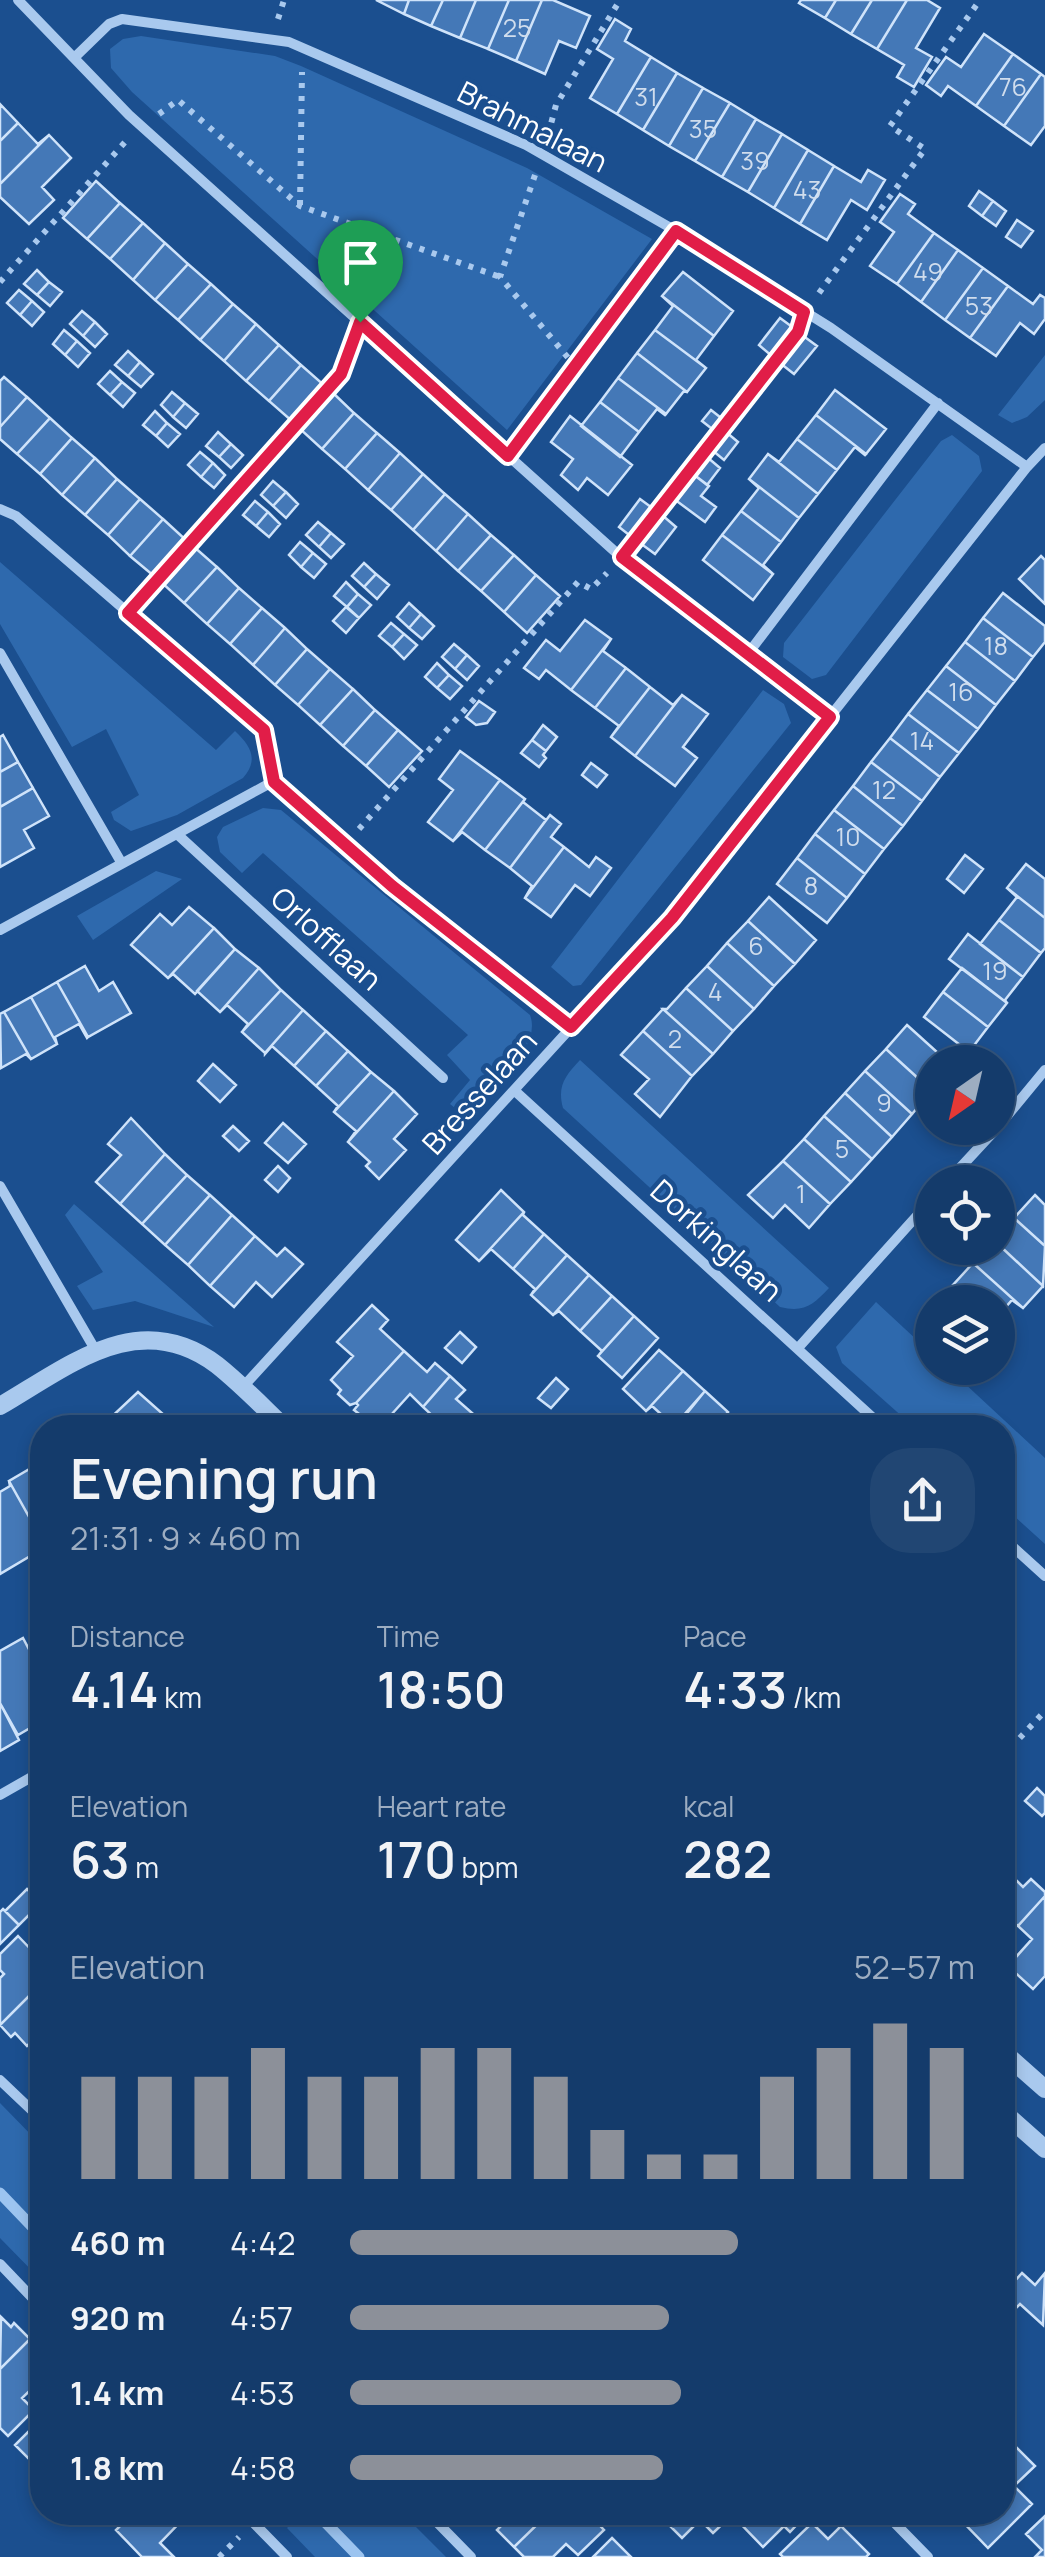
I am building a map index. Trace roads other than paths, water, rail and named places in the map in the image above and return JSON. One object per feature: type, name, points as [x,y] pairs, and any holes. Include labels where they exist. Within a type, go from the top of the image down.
[{"type":"street","points":[[18,0],[142,127],[622,557],[830,717]]},
{"type":"street","name":"Brahmalaan","points":[[74,58],[109,24],[122,19],[289,42],[526,144],[676,231],[804,312],[1027,466]]},
{"type":"street","points":[[747,655],[938,402]]},
{"type":"street","name":"Bresselaan","points":[[242,1388],[672,918],[1045,448]]},
{"type":"street","points":[[0,509],[16,516],[264,730],[274,782],[392,886],[571,1027]]},
{"type":"street","points":[[0,653],[122,862]]},
{"type":"street","points":[[0,930],[274,782]]},
{"type":"street","name":"Orlofflaan","points":[[176,834],[443,1078]]},
{"type":"street","points":[[1015,1106],[1045,1070]]},
{"type":"street","name":"Dorkinglaan","points":[[515,1091],[870,1415]]},
{"type":"street","points":[[962,1165],[981,1145]]},
{"type":"street","points":[[0,1186],[96,1351]]},
{"type":"street","points":[[798,1348],[915,1218]]},
{"type":"street","points":[[0,1406],[96,1351],[126,1340],[160,1340],[186,1347],[216,1364],[272,1415]]},
{"type":"street","points":[[1015,1548],[1045,1576]]},
{"type":"street","points":[[0,1795],[30,1778]]},
{"type":"street","points":[[1015,2062],[1045,2089]]},
{"type":"street","points":[[0,2080],[30,2109]]},
{"type":"street","points":[[1015,2122],[1045,2148]]},
{"type":"street","points":[[0,2264],[30,2295]]},
{"type":"street","points":[[256,2525],[287,2557]]},
{"type":"street","points":[[440,2525],[471,2557]]},
{"type":"street","points":[[897,2525],[928,2557]]},
{"type":"waterway","points":[[0,2193],[30,2224]]},
{"type":"waterway","points":[[328,2525],[359,2557]]}]
